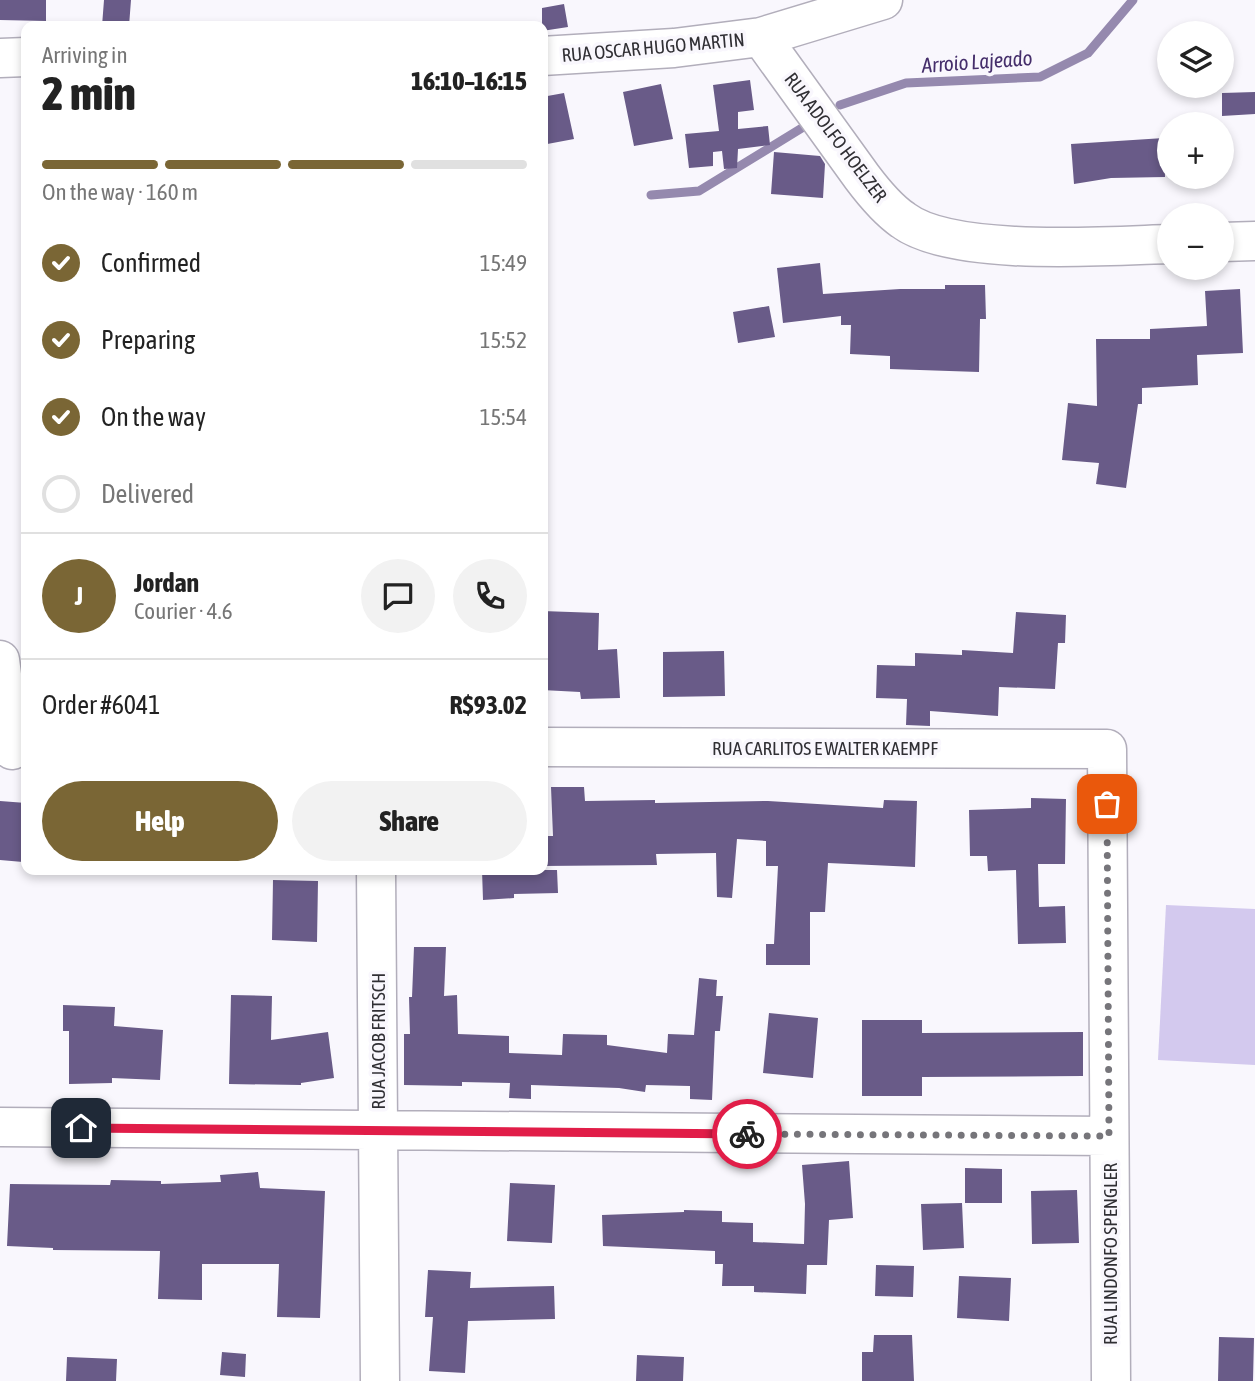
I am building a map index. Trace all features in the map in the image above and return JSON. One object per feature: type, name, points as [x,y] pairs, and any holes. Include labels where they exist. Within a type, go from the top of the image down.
[{"type":"street","name":"RUA OSCAR HUGO MARTIN","points":[[548,56],[674,48],[761,37],[883,0]]},
{"type":"street","name":"RUA ADOLFO HOELZER","points":[[761,37],[862,177],[904,222],[937,237],[987,245],[1157,244]]},
{"type":"street","points":[[0,58],[21,58]]},
{"type":"street","points":[[1234,242],[1255,241]]},
{"type":"street","points":[[0,660],[13,750]]},
{"type":"street","name":"RUA CARLITOS E WALTER KAEMPF","points":[[548,747],[1107,749]]},
{"type":"street","name":"RUA LINDONFO SPENGLER","points":[[1107,749],[1111,1381]]},
{"type":"street","name":"RUA JACOB FRITSCH","points":[[376,875],[380,1381]]},
{"type":"street","points":[[0,1128],[1109,1136]]},
{"type":"shaded area","points":[[1166,905],[1255,909],[1255,1065],[1158,1060]]},
{"type":"building","points":[[0,0],[46,0],[46,21],[0,20]]},
{"type":"building","points":[[104,0],[131,0],[129,21],[102,21]]},
{"type":"building","points":[[564,4],[568,27],[548,30],[548,21],[542,21],[542,8]]},
{"type":"building","points":[[750,80],[754,110],[738,112],[738,129],[768,126],[770,145],[738,149],[737,168],[724,169],[722,151],[713,152],[713,166],[689,168],[685,134],[719,131],[713,85]]},
{"type":"building","points":[[661,84],[673,139],[634,146],[623,92]]},
{"type":"building","points":[[1255,92],[1255,114],[1234,115],[1234,112],[1222,112],[1222,98],[1234,98],[1234,93]]},
{"type":"building","points":[[564,93],[574,139],[548,144],[548,96]]},
{"type":"building","points":[[1157,138],[1157,177],[1111,178],[1074,184],[1071,144]]},
{"type":"building","points":[[774,152],[820,156],[825,164],[823,198],[771,194]]},
{"type":"building","points":[[820,263],[823,294],[945,289],[945,285],[985,285],[986,319],[980,319],[979,372],[890,369],[890,356],[850,354],[851,325],[841,325],[841,316],[783,323],[777,268]]},
{"type":"building","points":[[1240,289],[1243,353],[1197,355],[1198,385],[1142,388],[1142,404],[1138,404],[1126,488],[1096,484],[1099,463],[1062,460],[1068,403],[1097,406],[1096,339],[1150,339],[1150,329],[1207,326],[1205,291]]},
{"type":"building","points":[[769,306],[775,337],[738,343],[733,312]]},
{"type":"building","points":[[548,611],[599,613],[598,650],[617,649],[620,698],[581,699],[580,692],[548,690]]},
{"type":"building","points":[[1016,612],[1066,615],[1065,643],[1058,643],[1055,689],[999,687],[998,716],[930,711],[930,726],[906,725],[907,699],[876,698],[877,665],[915,666],[915,653],[962,655],[962,650],[1013,653]]},
{"type":"building","points":[[724,651],[725,696],[663,697],[663,652]]},
{"type":"building","points":[[551,787],[584,787],[585,801],[768,801],[883,808],[884,800],[917,801],[915,867],[828,863],[825,912],[810,912],[810,965],[766,965],[766,944],[774,944],[778,866],[766,866],[766,841],[737,839],[732,898],[717,897],[716,853],[656,854],[657,865],[548,866],[548,836],[553,836]]},
{"type":"building","points":[[1031,798],[1066,799],[1065,864],[1038,864],[1039,907],[1065,906],[1066,943],[1018,944],[1016,870],[988,871],[987,856],[970,856],[969,810],[1031,808]]},
{"type":"building","points":[[0,801],[21,803],[21,862],[0,860]]},
{"type":"building","points":[[548,870],[557,870],[558,893],[514,894],[514,898],[483,900],[482,875],[548,875]]},
{"type":"building","points":[[273,880],[318,881],[317,942],[272,940]]},
{"type":"building","points":[[414,947],[446,947],[444,996],[457,995],[458,1034],[509,1036],[509,1053],[562,1055],[563,1034],[607,1035],[607,1045],[667,1053],[668,1034],[694,1035],[699,978],[717,980],[716,996],[723,996],[720,1031],[715,1031],[712,1100],[690,1099],[690,1086],[646,1085],[645,1092],[619,1088],[531,1085],[531,1099],[509,1098],[510,1083],[404,1085],[404,1034],[410,1034],[409,997],[412,997]]},
{"type":"building","points":[[231,995],[272,996],[271,1040],[328,1032],[334,1078],[301,1085],[229,1084]]},
{"type":"building","points":[[63,1005],[115,1007],[114,1026],[163,1030],[160,1080],[112,1078],[112,1083],[69,1084],[69,1031],[63,1031]]},
{"type":"building","points":[[769,1013],[818,1018],[813,1078],[763,1073]]},
{"type":"building","points":[[862,1020],[922,1020],[922,1033],[1083,1032],[1083,1076],[922,1077],[922,1096],[862,1096]]},
{"type":"building","points":[[849,1161],[853,1218],[829,1220],[827,1265],[807,1265],[806,1294],[754,1292],[754,1286],[722,1286],[723,1264],[715,1264],[715,1251],[603,1246],[602,1215],[684,1210],[722,1211],[722,1222],[753,1223],[753,1242],[804,1244],[802,1165]]},
{"type":"building","points":[[965,1168],[1002,1169],[1002,1203],[965,1203]]},
{"type":"building","points":[[258,1172],[260,1188],[325,1191],[320,1318],[277,1317],[279,1264],[202,1264],[202,1300],[158,1299],[160,1251],[53,1250],[7,1246],[10,1184],[110,1185],[111,1180],[161,1181],[161,1184],[221,1182],[220,1175]]},
{"type":"building","points":[[510,1183],[555,1185],[552,1243],[507,1241]]},
{"type":"building","points":[[1077,1190],[1079,1243],[1032,1244],[1031,1191]]},
{"type":"building","points":[[962,1203],[964,1248],[923,1250],[921,1204]]},
{"type":"building","points":[[876,1265],[914,1266],[913,1297],[875,1296]]},
{"type":"building","points":[[428,1270],[471,1272],[470,1288],[554,1286],[555,1319],[468,1321],[465,1373],[429,1371],[433,1317],[425,1317]]},
{"type":"building","points":[[959,1276],[1011,1278],[1009,1321],[957,1318]]},
{"type":"building","points":[[874,1335],[912,1335],[914,1381],[862,1381],[862,1352],[873,1352]]},
{"type":"building","points":[[1219,1337],[1254,1338],[1253,1381],[1218,1381]]},
{"type":"building","points":[[222,1352],[246,1354],[245,1377],[220,1375]]},
{"type":"building","points":[[637,1355],[684,1357],[683,1381],[636,1381]]},
{"type":"building","points":[[67,1357],[117,1359],[116,1381],[66,1381]]},
{"type":"waterway","name":"Arroio Lajeado","points":[[840,105],[906,83],[1040,77],[1088,53],[1133,0]]},
{"type":"waterway","name":"Arroio Lajeado","points":[[651,195],[699,191],[810,123]]},
{"type":"way so far","points":[[747,1134],[1109,1136],[1107,804]]},
{"type":"route","points":[[81,1128],[747,1134]]}]
